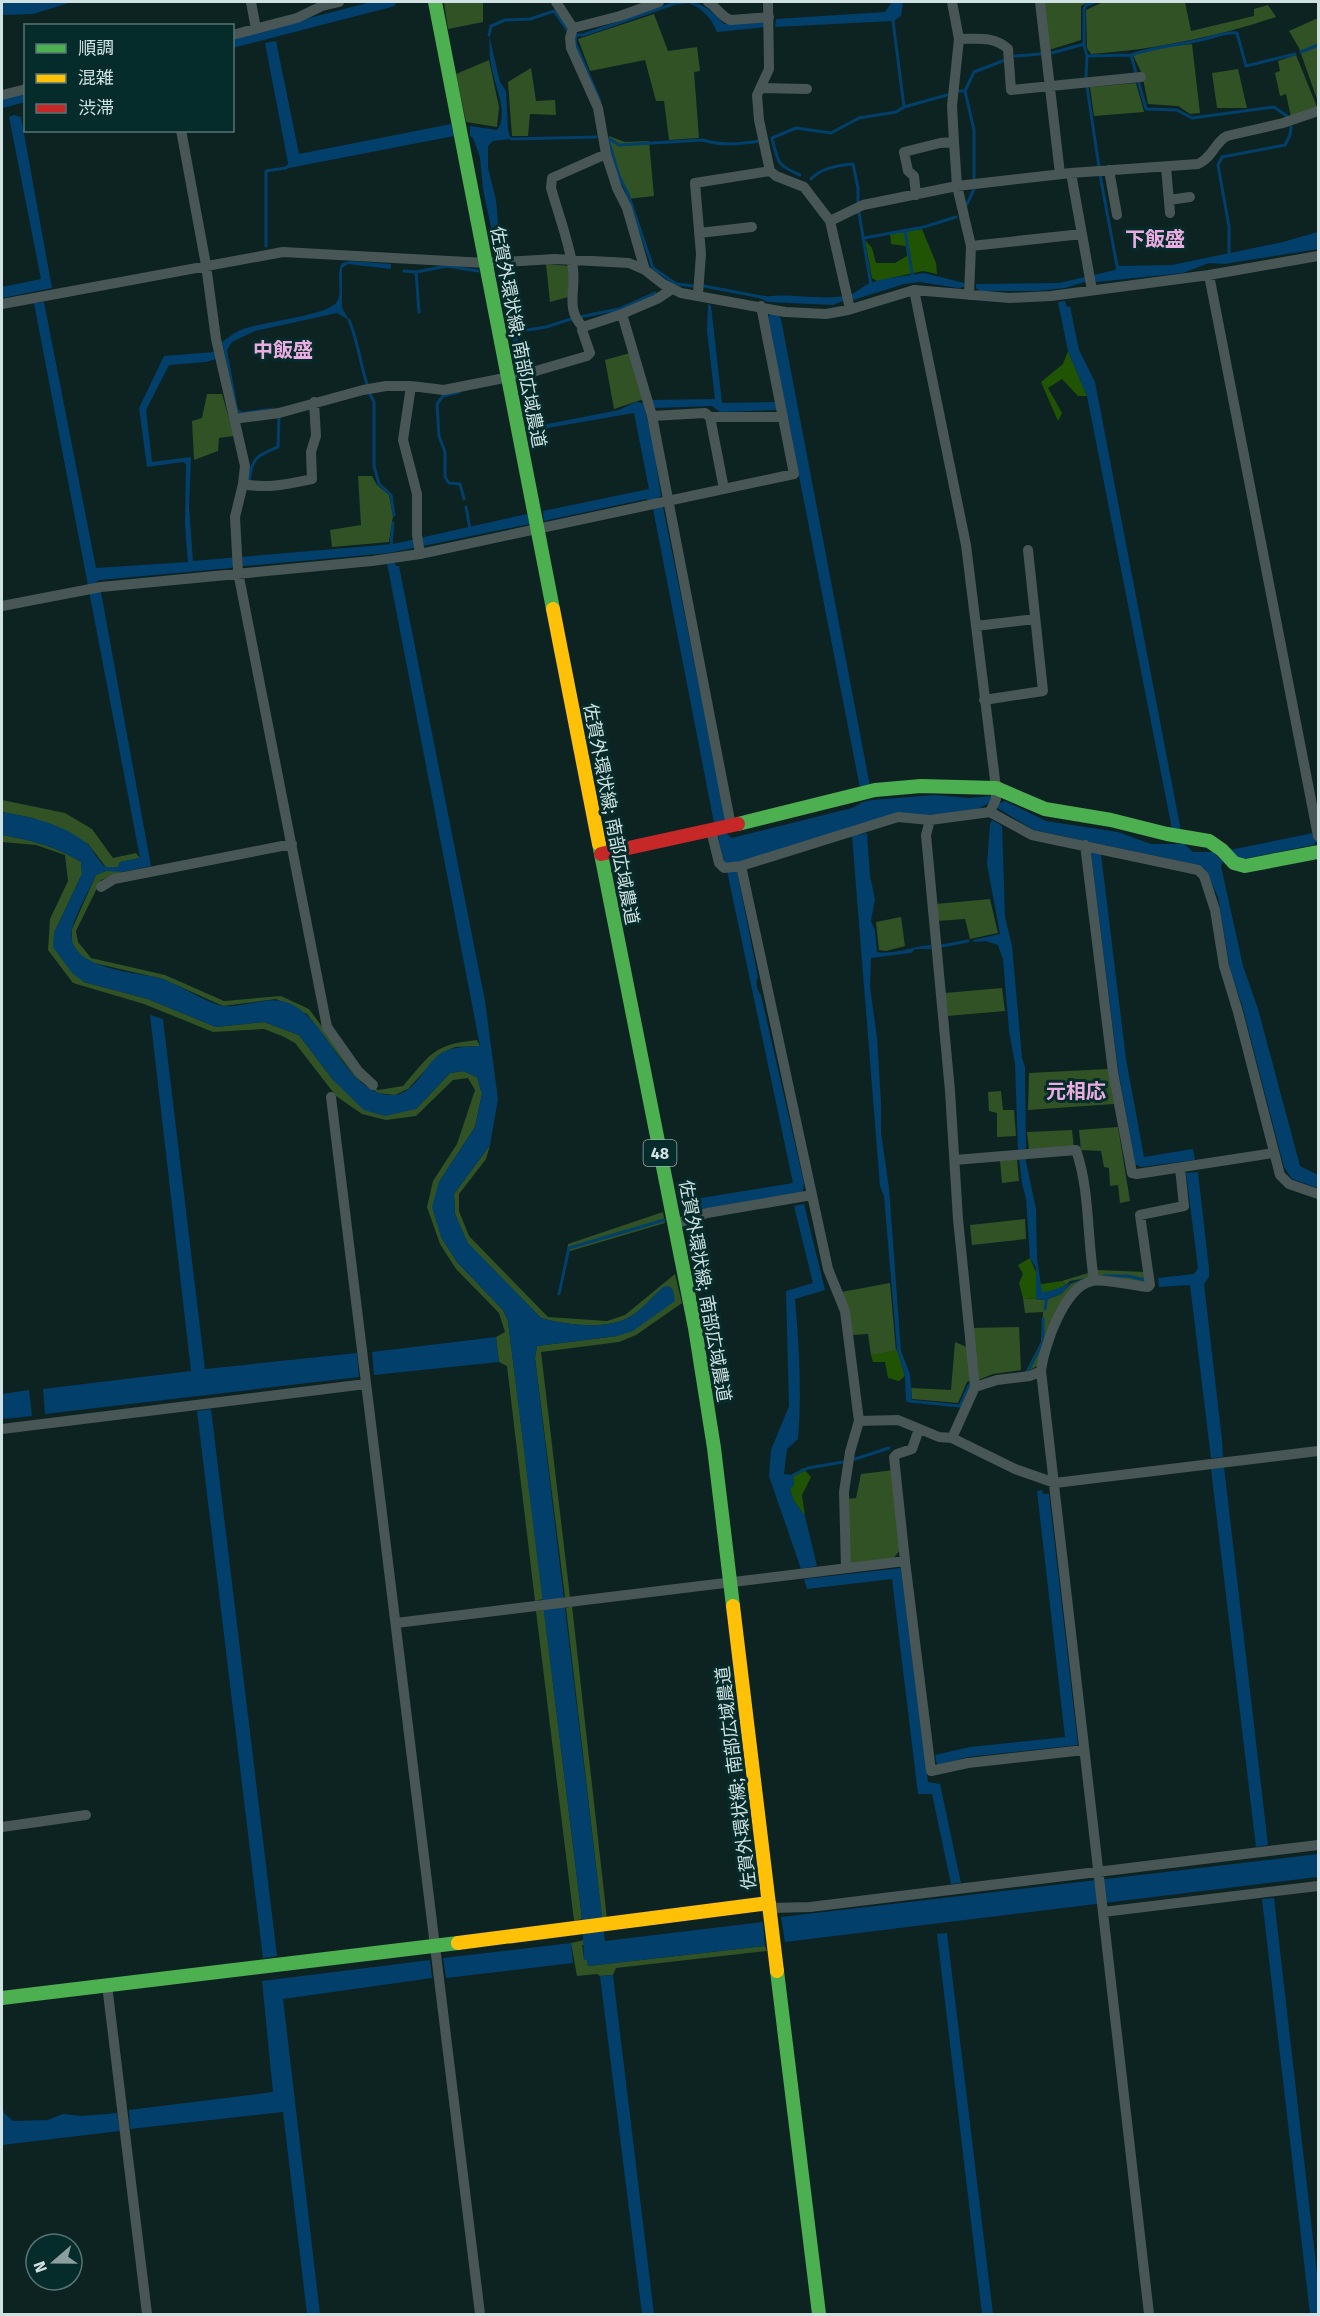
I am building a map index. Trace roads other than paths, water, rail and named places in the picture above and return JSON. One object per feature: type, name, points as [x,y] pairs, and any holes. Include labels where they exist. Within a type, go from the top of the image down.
[{"type":"main road","name":"佐賀外環状線; 南部広域農道","points":[[435,2],[695,1328],[714,1448],[819,2314]]},
{"type":"main road","points":[[601,854],[731,826],[875,790],[921,786],[994,801],[1021,796],[1045,809],[1112,820],[1167,834],[1209,841],[1222,850],[1234,863],[1245,866],[1318,852]]},
{"type":"main road","points":[[2,1998],[770,1905]]},
{"type":"street","points":[[251,2],[256,29]]},
{"type":"street","points":[[234,34],[297,18],[322,6],[339,2]]},
{"type":"street","points":[[556,2],[573,28],[570,38],[571,48],[598,108],[606,154],[617,188],[627,208],[645,270]]},
{"type":"street","points":[[573,28],[620,16],[659,2]]},
{"type":"street","points":[[708,2],[717,7],[725,19],[731,21],[769,17]]},
{"type":"street","points":[[768,2],[769,69],[757,95],[759,120],[770,171],[776,176],[804,187],[830,220],[848,302]]},
{"type":"street","points":[[954,2],[959,39],[952,106],[957,186],[971,246],[969,295]]},
{"type":"street","points":[[1040,2],[1050,87],[1066,174],[1082,234],[1090,282]]},
{"type":"street","points":[[959,39],[1000,41],[1008,50],[1011,90],[1138,78]]},
{"type":"street","points":[[760,88],[807,89]]},
{"type":"street","points":[[2,95],[24,90]]},
{"type":"street","points":[[830,220],[863,205],[957,186],[1109,170],[1198,164],[1207,160],[1221,139],[1227,136],[1283,123],[1318,111]]},
{"type":"street","points":[[181,132],[206,265],[216,339],[245,466],[235,517],[238,572],[327,1027],[358,1071],[373,1085]]},
{"type":"street","points":[[916,195],[914,176],[908,171],[904,152],[954,142]]},
{"type":"street","points":[[234,419],[279,413],[314,402],[386,386],[444,390],[507,376],[529,374],[587,356],[590,353],[583,327],[577,321],[571,302],[574,270],[551,188],[552,178],[606,154]]},
{"type":"street","points":[[1166,167],[1170,213]]},
{"type":"street","points":[[1109,170],[1117,215]]},
{"type":"street","points":[[698,294],[701,254],[695,183],[770,171]]},
{"type":"street","points":[[1169,200],[1190,197]]},
{"type":"street","points":[[699,233],[752,227]]},
{"type":"street","points":[[971,246],[1082,234]]},
{"type":"street","points":[[2,304],[283,252],[486,263],[571,260],[630,263],[645,270],[672,289],[785,312],[826,314],[848,302],[914,290],[926,289],[1010,298],[1051,296],[1090,282],[1209,275],[1318,256]]},
{"type":"street","points":[[1209,275],[1318,832]]},
{"type":"street","points":[[583,327],[622,314],[657,299],[672,289]]},
{"type":"street","points":[[914,290],[966,544],[994,801],[1032,835],[1085,844],[1197,870],[1204,876],[1215,910],[1224,966],[1280,1175],[1289,1184],[1318,1194]]},
{"type":"street","points":[[2,606],[101,587],[238,572],[372,561],[420,554],[794,474],[761,306]]},
{"type":"street","points":[[622,314],[652,416],[731,826]]},
{"type":"street","points":[[411,386],[404,440],[417,495],[417,535],[420,554]]},
{"type":"street","points":[[243,484],[259,488],[274,487],[312,479],[311,452],[316,436],[314,402]]},
{"type":"street","points":[[652,416],[705,413],[710,417],[783,417]]},
{"type":"street","points":[[710,417],[724,489]]},
{"type":"street","points":[[984,700],[1043,691],[1028,550]]},
{"type":"street","points":[[976,626],[1035,619]]},
{"type":"street","points":[[711,830],[720,863],[724,868],[741,866],[898,817],[930,820],[994,801]]},
{"type":"street","points":[[930,820],[926,835],[955,1160],[958,1219],[975,1387],[952,1438]]},
{"type":"street","points":[[101,886],[114,879],[291,844]]},
{"type":"street","points":[[1085,844],[1113,1072],[1132,1173],[1274,1153]]},
{"type":"street","points":[[741,866],[828,1269],[845,1311],[859,1421],[850,1452],[843,1492],[846,1568]]},
{"type":"street","points":[[331,1097],[480,2314]]},
{"type":"street","points":[[955,1160],[1076,1150],[1082,1167],[1089,1252],[1094,1280]]},
{"type":"street","points":[[1149,2314],[1041,1371],[1058,1316],[1072,1294],[1085,1283],[1094,1280],[1148,1287],[1150,1285],[1140,1215],[1184,1206],[1180,1168]]},
{"type":"street","points":[[675,1224],[707,1213],[812,1195]]},
{"type":"street","points":[[975,1387],[997,1380],[1029,1376],[1041,1371]]},
{"type":"street","points":[[2,1429],[366,1384]]},
{"type":"street","points":[[859,1421],[898,1420],[939,1437],[952,1438],[1015,1469],[1055,1483],[1318,1451]]},
{"type":"street","points":[[919,1429],[912,1449],[894,1457],[932,1771],[968,1763],[1084,1750]]},
{"type":"street","points":[[396,1623],[905,1562]]},
{"type":"street","points":[[2,1827],[86,1815]]},
{"type":"street","points":[[770,1905],[810,1907],[1318,1845]]},
{"type":"street","points":[[1103,1911],[1318,1886]]},
{"type":"street","points":[[107,1985],[147,2314]]},
{"type":"water","points":[[2,2],[72,2],[33,14],[2,15]]},
{"type":"water","points":[[682,2],[706,7],[724,24],[766,21],[766,27],[717,32],[704,12],[694,5]]},
{"type":"water","points":[[892,2],[903,2],[901,16],[893,21],[775,27],[776,19],[885,12]]},
{"type":"water","points":[[489,35],[500,82],[506,91],[508,130],[511,139],[493,141],[488,146],[488,168],[496,200],[503,255],[496,251],[483,189],[480,157],[473,138],[470,136],[470,126],[497,130],[501,123],[500,98],[490,61]]},
{"type":"water","points":[[276,41],[299,154],[451,124],[454,136],[289,168],[265,43]]},
{"type":"water","points":[[14,115],[21,117],[52,288],[2,298],[2,287],[41,279],[9,117]]},
{"type":"water","points":[[1318,232],[1318,249],[1224,264],[1209,263],[1183,273],[1096,282],[1094,279],[1065,288],[1037,291],[980,291],[976,288],[976,284],[1059,283],[1115,270],[1118,266],[1172,265],[1283,242]]},
{"type":"water","points":[[350,261],[391,264],[391,269],[348,264],[342,268],[342,308],[349,320],[337,313],[255,331],[232,342],[227,350],[238,409],[242,412],[277,407],[242,416],[237,411],[222,342],[236,332],[250,327],[330,308],[338,299],[339,273],[342,263]]},
{"type":"water","points":[[504,271],[511,294],[522,368],[517,358],[508,318]]},
{"type":"water","points":[[924,273],[964,283],[964,287],[920,282],[904,284],[833,305],[768,302],[759,298],[770,296],[837,297],[852,294],[879,280]]},
{"type":"water","points":[[1065,301],[1067,307],[1070,306],[1079,350],[1095,382],[1181,831],[1172,829],[1087,396],[1068,351],[1058,302]]},
{"type":"water","points":[[44,302],[96,568],[188,562],[185,526],[186,464],[183,462],[147,467],[139,408],[164,356],[214,352],[216,359],[169,365],[146,410],[152,462],[191,457],[189,507],[193,561],[393,544],[527,514],[530,524],[389,553],[245,566],[234,565],[231,568],[99,580],[95,583],[96,591],[101,592],[151,866],[122,872],[106,871],[96,875],[74,923],[73,943],[79,953],[90,961],[162,979],[218,1005],[233,1006],[274,1000],[291,1004],[317,1026],[351,1072],[363,1084],[378,1092],[394,1095],[408,1090],[440,1054],[455,1048],[480,1046],[387,563],[394,562],[396,566],[399,566],[485,1001],[498,1099],[490,1145],[454,1194],[455,1214],[468,1243],[541,1318],[585,1325],[619,1322],[638,1311],[663,1287],[669,1286],[673,1290],[675,1301],[633,1331],[617,1336],[537,1346],[535,1358],[605,1941],[763,1922],[765,1946],[588,1966],[587,1960],[584,1960],[582,1919],[508,1321],[503,1310],[457,1262],[441,1237],[432,1207],[439,1182],[475,1127],[482,1094],[477,1077],[463,1071],[450,1073],[416,1109],[385,1116],[364,1110],[333,1080],[299,1035],[264,1022],[216,1027],[148,999],[84,982],[72,973],[53,947],[54,933],[82,874],[81,862],[43,844],[2,835],[2,812],[34,819],[66,830],[88,845],[106,867],[118,867],[120,862],[140,858],[34,303]]},
{"type":"water","points":[[708,304],[711,306],[722,403],[777,402],[778,410],[720,412],[712,406],[654,408],[651,400],[715,399],[707,331]]},
{"type":"water","points":[[770,314],[778,315],[781,319],[870,786],[860,788],[768,317]]},
{"type":"water","points":[[520,379],[523,379],[532,427],[619,410],[636,402],[643,403],[652,437],[661,496],[650,502],[646,499],[544,521],[543,511],[649,489],[634,413],[530,431]]},
{"type":"water","points":[[663,507],[726,820],[714,823],[653,509]]},
{"type":"water","points":[[934,795],[970,798],[991,796],[991,799],[1001,803],[1005,801],[1046,821],[1118,832],[1151,844],[1184,844],[1193,852],[1213,852],[1223,862],[1221,866],[1243,966],[1258,1009],[1300,1166],[1318,1175],[1318,1188],[1292,1179],[1284,1167],[1242,1005],[1230,969],[1218,897],[1205,869],[1189,863],[1034,830],[989,803],[974,811],[927,815],[734,863],[724,863],[718,835],[726,833],[732,838],[852,808],[872,800]]},
{"type":"water","points":[[992,820],[1002,826],[1005,917],[1012,946],[1022,1058],[1025,1067],[1026,1150],[1018,1151],[1015,1064],[1009,1031],[1003,959],[998,945],[973,940],[1000,934],[987,864]]},
{"type":"water","points":[[1318,832],[1318,841],[1313,845],[1243,859],[1236,857],[1230,850]]},
{"type":"water","points":[[867,833],[870,876],[875,899],[871,921],[875,931],[877,952],[931,945],[931,949],[915,949],[911,953],[871,958],[870,987],[877,1037],[881,1133],[889,1188],[901,1351],[910,1374],[912,1399],[906,1402],[905,1376],[897,1350],[884,1196],[880,1186],[852,836]]},
{"type":"water","points":[[1091,853],[1101,854],[1126,1059],[1144,1157],[1193,1149],[1195,1160],[1141,1167],[1135,1164],[1118,1069]]},
{"type":"water","points":[[727,871],[737,871],[758,977],[758,991],[761,995],[804,1183],[803,1192],[703,1209],[690,1214],[683,1211],[684,1208],[701,1198],[793,1183]]},
{"type":"water","points":[[150,1015],[163,1019],[205,1369],[357,1353],[359,1377],[45,1414],[43,1389],[191,1371]]},
{"type":"water","points":[[1025,1157],[1036,1209],[1037,1258],[1042,1292],[1054,1290],[1087,1277],[1071,1284],[1061,1294],[1046,1300],[1036,1299],[1036,1268],[1030,1258],[1026,1198],[1019,1158]]},
{"type":"water","points":[[1198,1172],[1209,1269],[1209,1277],[1204,1284],[1223,1457],[1211,1458],[1190,1285],[1159,1287],[1158,1278],[1194,1274],[1198,1268],[1186,1173]]},
{"type":"water","points":[[804,1204],[825,1290],[795,1299],[800,1369],[798,1439],[787,1449],[784,1474],[793,1475],[794,1484],[790,1490],[794,1501],[805,1516],[817,1566],[801,1569],[769,1476],[771,1450],[789,1406],[786,1291],[813,1283],[794,1206]]},
{"type":"water","points":[[697,1224],[708,1275],[697,1278],[687,1226]]},
{"type":"water","points":[[496,1337],[499,1362],[374,1375],[372,1352]]},
{"type":"water","points":[[29,1390],[32,1416],[2,1419],[2,1394]]},
{"type":"water","points":[[211,1409],[277,1956],[263,1958],[197,1411]]},
{"type":"water","points":[[1224,1467],[1268,1845],[1256,1847],[1211,1469]]},
{"type":"water","points":[[1042,1490],[1043,1494],[1049,1494],[1078,1745],[968,1757],[937,1765],[935,1755],[970,1747],[1065,1737],[1037,1491]]},
{"type":"water","points":[[901,1568],[928,1782],[940,1784],[961,1883],[951,1884],[932,1794],[918,1794],[892,1579],[807,1589],[804,1579]]},
{"type":"water","points":[[1318,1854],[1318,1877],[785,1942],[781,1917]]},
{"type":"water","points":[[1274,1898],[1318,2282],[1318,2314],[1310,2314],[1262,1899]]},
{"type":"water","points":[[947,1933],[993,2314],[982,2314],[937,1934]]},
{"type":"water","points":[[571,1943],[573,1963],[446,1978],[443,1958]]},
{"type":"water","points":[[430,1960],[432,1978],[283,1999],[320,2314],[307,2314],[283,2112],[130,2129],[129,2110],[273,2092],[262,1981]]},
{"type":"water","points":[[613,1975],[654,2314],[642,2314],[600,1976]]},
{"type":"water","points":[[2,2104],[4,2113],[13,2121],[48,2120],[63,2114],[82,2116],[117,2113],[120,2131],[2,2145]]},
{"type":"waterway","points":[[234,42],[391,2]]},
{"type":"waterway","points":[[600,101],[575,42],[576,35],[583,35],[676,3],[686,2]]},
{"type":"waterway","points":[[1052,53],[1084,44],[1084,9],[1086,5],[1095,2]]},
{"type":"waterway","points":[[489,35],[491,26],[505,20],[530,19],[554,11],[568,31]]},
{"type":"waterway","points":[[895,18],[893,21],[904,107]]},
{"type":"waterway","points":[[1131,55],[1225,33],[1237,33],[1246,66],[1295,54]]},
{"type":"waterway","points":[[1084,44],[1087,56],[1131,55],[1146,109],[1177,110],[1192,118],[1274,107],[1287,116]]},
{"type":"waterway","points":[[1301,52],[1318,45]]},
{"type":"waterway","points":[[1015,56],[1041,54]]},
{"type":"waterway","points":[[1086,77],[1087,56]]},
{"type":"waterway","points":[[959,91],[965,91],[974,72],[1005,60]]},
{"type":"waterway","points":[[1087,87],[1099,167]]},
{"type":"waterway","points":[[965,91],[974,130],[974,178]]},
{"type":"waterway","points":[[800,175],[787,169],[780,162],[772,138],[796,128],[831,133],[859,118],[896,112],[904,107],[947,95]]},
{"type":"waterway","points":[[2,103],[24,98]]},
{"type":"waterway","points":[[1229,255],[1229,227],[1218,165],[1222,157],[1285,145],[1291,127]]},
{"type":"waterway","points":[[511,139],[596,137]]},
{"type":"waterway","points":[[608,139],[619,176],[628,194],[653,268],[676,284],[693,286]]},
{"type":"waterway","points":[[610,139],[619,145],[703,140],[731,144],[760,141]]},
{"type":"waterway","points":[[266,246],[266,171],[286,168],[290,164]]},
{"type":"waterway","points":[[811,179],[830,168],[853,164],[858,188],[858,202]]},
{"type":"waterway","points":[[1100,175],[1118,271]]},
{"type":"waterway","points":[[967,204],[974,189]]},
{"type":"waterway","points":[[859,213],[871,285]]},
{"type":"waterway","points":[[864,238],[924,227],[956,217]]},
{"type":"waterway","points":[[905,230],[913,279]]},
{"type":"waterway","points":[[404,271],[416,272],[447,266],[478,271]]},
{"type":"waterway","points":[[416,272],[419,312]]},
{"type":"waterway","points":[[704,286],[767,298]]},
{"type":"waterway","points":[[580,317],[619,309],[655,293]]},
{"type":"waterway","points":[[515,332],[546,327],[571,319]]},
{"type":"waterway","points":[[349,320],[367,384]]},
{"type":"waterway","points":[[459,392],[443,396],[437,404],[439,436],[445,452],[445,477],[449,483],[460,484],[464,499]]},
{"type":"waterway","points":[[370,394],[374,402],[374,466],[379,484],[391,495],[394,515]]},
{"type":"waterway","points":[[249,481],[257,458],[278,447],[279,417]]},
{"type":"waterway","points":[[466,507],[470,529]]},
{"type":"waterway","points":[[391,545],[393,523]]},
{"type":"waterway","points":[[942,946],[968,941]]},
{"type":"waterway","points":[[559,1294],[569,1248],[664,1220]]},
{"type":"waterway","points":[[1104,1276],[1128,1276],[1145,1280]]},
{"type":"waterway","points":[[1045,1309],[1047,1296]]},
{"type":"waterway","points":[[1028,1371],[1043,1342],[1043,1319]]},
{"type":"waterway","points":[[909,1397],[909,1401],[960,1406],[969,1385]]},
{"type":"waterway","points":[[852,1460],[889,1448]]},
{"type":"waterway","points":[[793,1475],[808,1468],[843,1462]]},
{"type":"district","name":"下飯盛","points":[[1155,239]]},
{"type":"district","name":"中飯盛","points":[[283,350]]},
{"type":"district","name":"元相応","points":[[1076,1091]]}]
